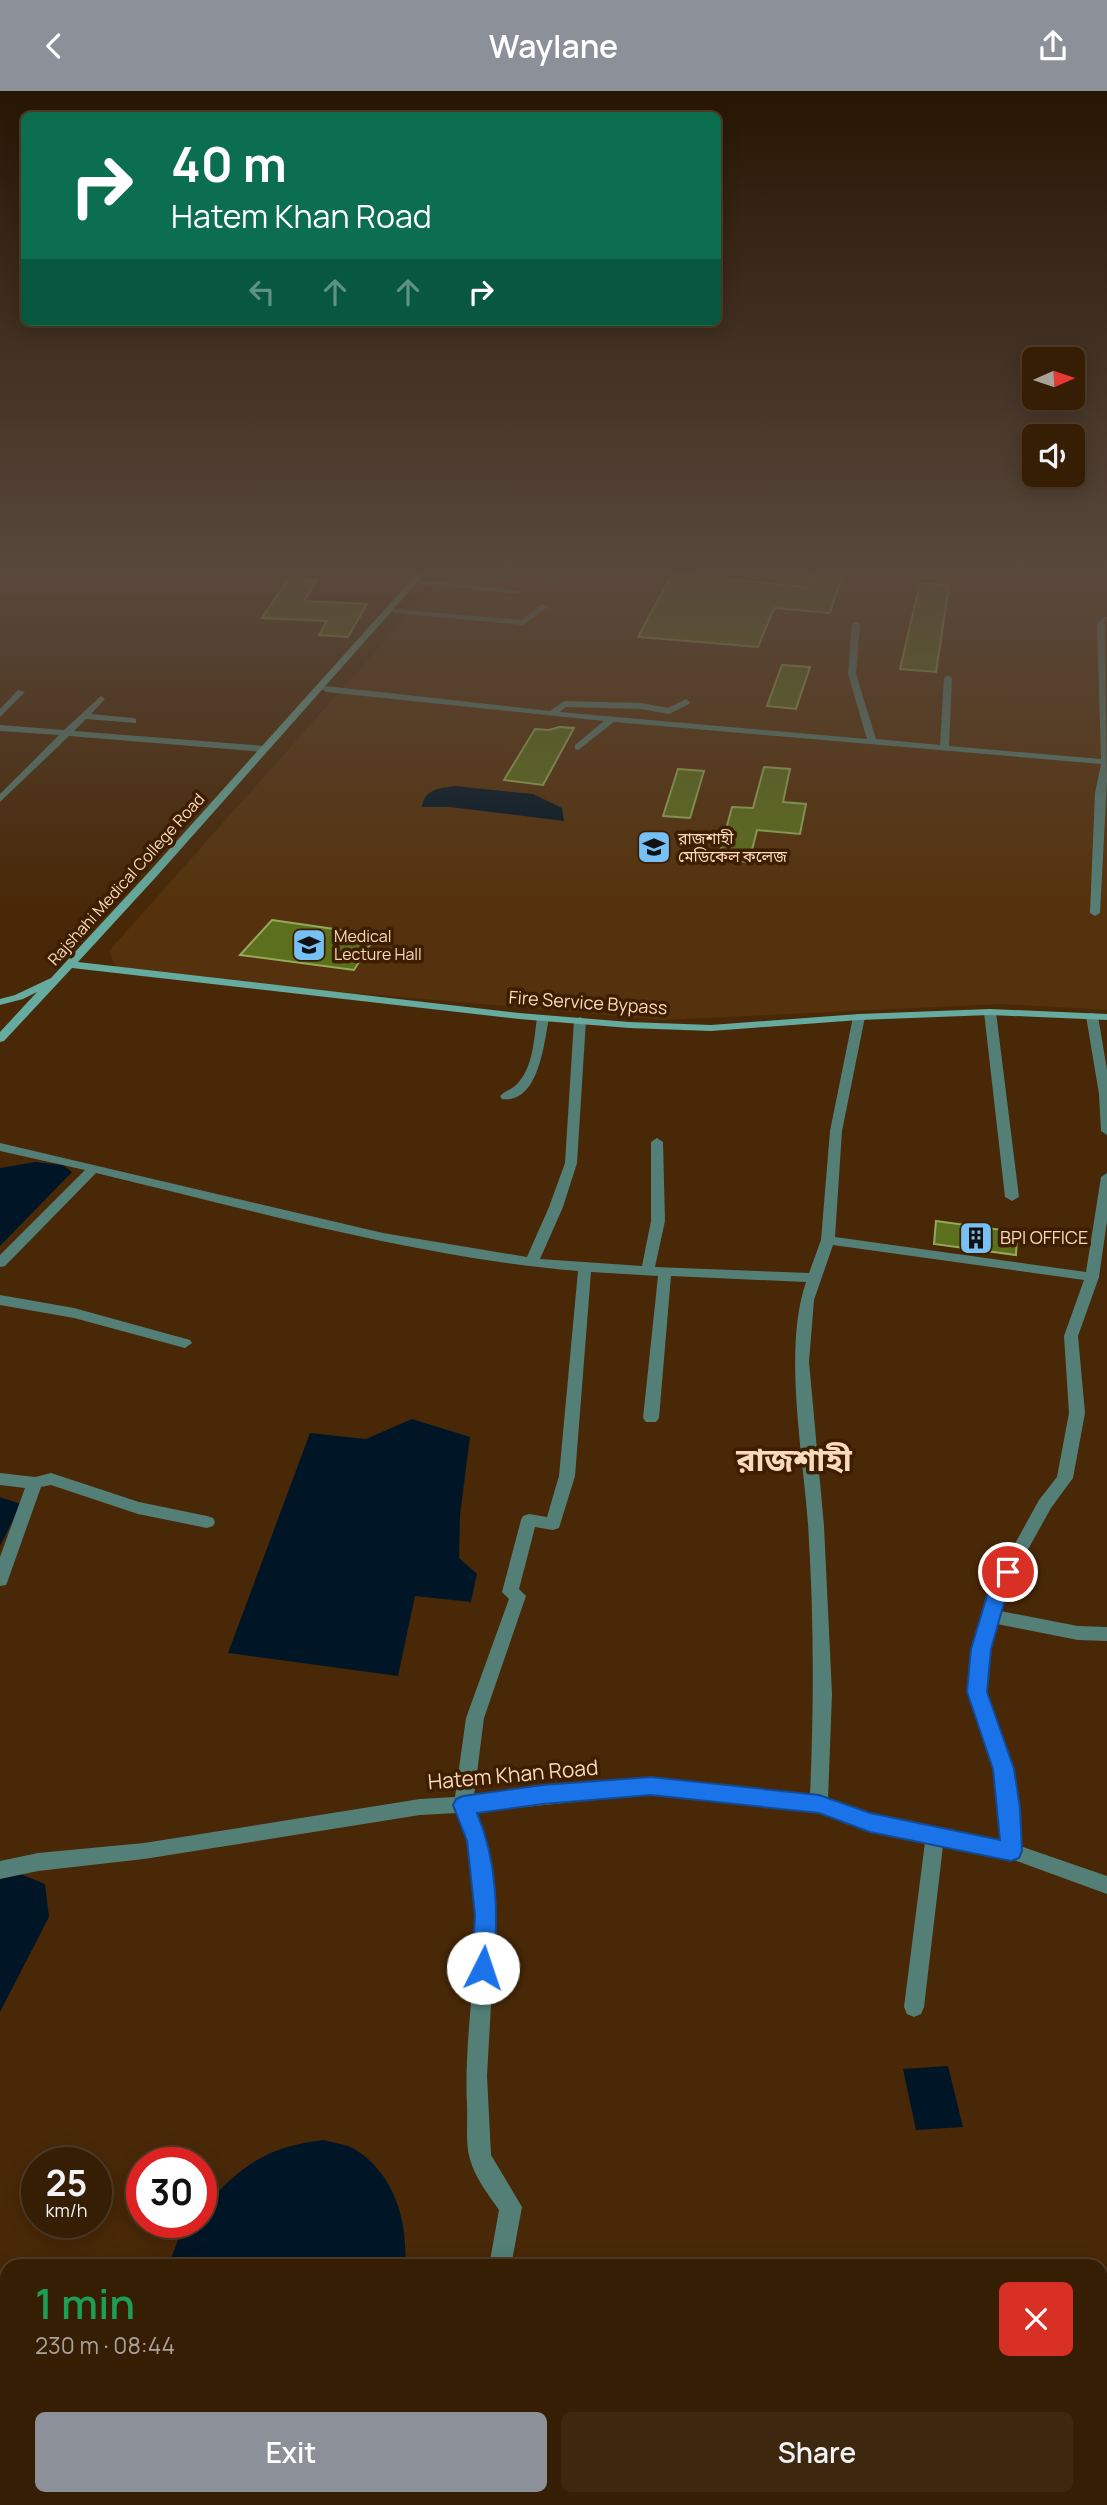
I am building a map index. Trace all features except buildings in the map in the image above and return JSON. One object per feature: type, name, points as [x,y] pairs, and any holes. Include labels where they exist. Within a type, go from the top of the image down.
[{"type":"main road","name":"Rajshahi Medical College Road","points":[[74,965],[324,682]]},
{"type":"main road","name":"Rajshahi Medical College Road","points":[[0,1002],[30,992],[74,965],[332,682]]},
{"type":"main road","name":"Fire Service Bypass","points":[[74,965],[543,1018],[629,1025],[711,1028],[859,1017],[990,1012],[1107,1017]]},
{"type":"main road","points":[[0,1039],[56,978]]},
{"type":"street","points":[[854,682],[872,740]]},
{"type":"street","points":[[944,746],[948,682]]},
{"type":"street","points":[[1095,913],[1102,877],[1103,793],[1107,762],[1104,682]]},
{"type":"street","points":[[326,689],[552,714],[1107,762]]},
{"type":"street","points":[[0,714],[21,692]]},
{"type":"street","points":[[0,799],[101,699]]},
{"type":"street","points":[[552,714],[564,704],[640,706],[669,711],[686,702]]},
{"type":"street","points":[[84,716],[133,721]]},
{"type":"street","points":[[578,747],[612,719]]},
{"type":"street","points":[[0,728],[264,749]]},
{"type":"street","points":[[990,1012],[1012,1197]]},
{"type":"street","points":[[1092,1016],[1105,1094],[1107,1131]]},
{"type":"street","points":[[819,1804],[824,1694],[816,1526],[802,1362],[807,1300],[828,1240],[836,1131],[859,1017]]},
{"type":"street","points":[[506,1096],[520,1091],[527,1082],[534,1066],[543,1018]]},
{"type":"street","points":[[531,1262],[556,1207],[571,1163],[580,1020]]},
{"type":"street","points":[[648,1269],[658,1220],[657,1143]]},
{"type":"street","points":[[0,1147],[343,1229],[531,1262],[813,1278]]},
{"type":"street","points":[[0,1263],[94,1168]]},
{"type":"street","points":[[1011,1851],[1009,1808],[1003,1769],[977,1692],[981,1649],[998,1589],[1045,1504],[1065,1478],[1077,1413],[1071,1336],[1092,1277],[1107,1177]]},
{"type":"street","points":[[828,1240],[1092,1277]]},
{"type":"street","points":[[500,2259],[511,2207],[493,2183],[480,2157],[476,2076],[486,1915],[478,1841],[463,1805],[475,1717],[518,1596],[510,1592],[529,1520],[553,1524],[567,1476],[585,1266]]},
{"type":"street","points":[[651,1418],[665,1270]]},
{"type":"street","points":[[0,1300],[74,1313],[186,1343]]},
{"type":"street","points":[[0,1479],[35,1483],[51,1479],[138,1508],[207,1522]]},
{"type":"street","points":[[0,1580],[35,1483]]},
{"type":"street","points":[[990,1616],[1078,1633],[1107,1634]]},
{"type":"street","name":"Hatem Khan Road","points":[[0,1870],[38,1862],[145,1851],[420,1807],[651,1786],[819,1804],[870,1823],[1011,1851],[1107,1885]]},
{"type":"street","points":[[914,2007],[935,1836]]},
{"type":"shaded area","name":"রাজশাহী মেডিকেল কলেজ","points":[[349,682],[1107,682],[1107,1010],[1001,1004],[664,1020],[124,973],[114,963],[109,951]]},
{"type":"water","points":[[455,786],[533,794],[562,808],[564,821],[450,807],[422,807],[429,793]]},
{"type":"water","points":[[35,1162],[63,1165],[72,1172],[0,1246],[0,1168]]},
{"type":"water","points":[[412,1419],[470,1437],[460,1515],[459,1558],[477,1574],[471,1602],[415,1596],[398,1676],[228,1653],[310,1433],[366,1439]]},
{"type":"water","points":[[0,1497],[21,1504],[0,1546]]},
{"type":"water","points":[[18,1873],[45,1884],[49,1917],[0,2012],[0,1877]]},
{"type":"water","points":[[948,2066],[963,2127],[916,2130],[903,2069]]},
{"type":"water","points":[[324,2140],[345,2145],[369,2160],[381,2172],[396,2201],[404,2233],[405,2259],[171,2259],[179,2238],[217,2238],[217,2194],[255,2161],[286,2147]]},
{"type":"place","name":"রাজশাহী মেডিকেল কলেজ","points":[[654,847]]},
{"type":"place","name":"Medical Lecture Hall","points":[[309,945]]},
{"type":"place","name":"BPI OFFICE","points":[[976,1238]]},
{"type":"district","name":"রাজশাহী","points":[[794,1460]]},
{"type":"route","points":[[483,1968],[486,1915],[478,1841],[463,1805],[651,1786],[819,1804],[870,1823],[1011,1851],[1009,1808],[1003,1769],[977,1692],[981,1649],[998,1589],[1008,1572]]}]
